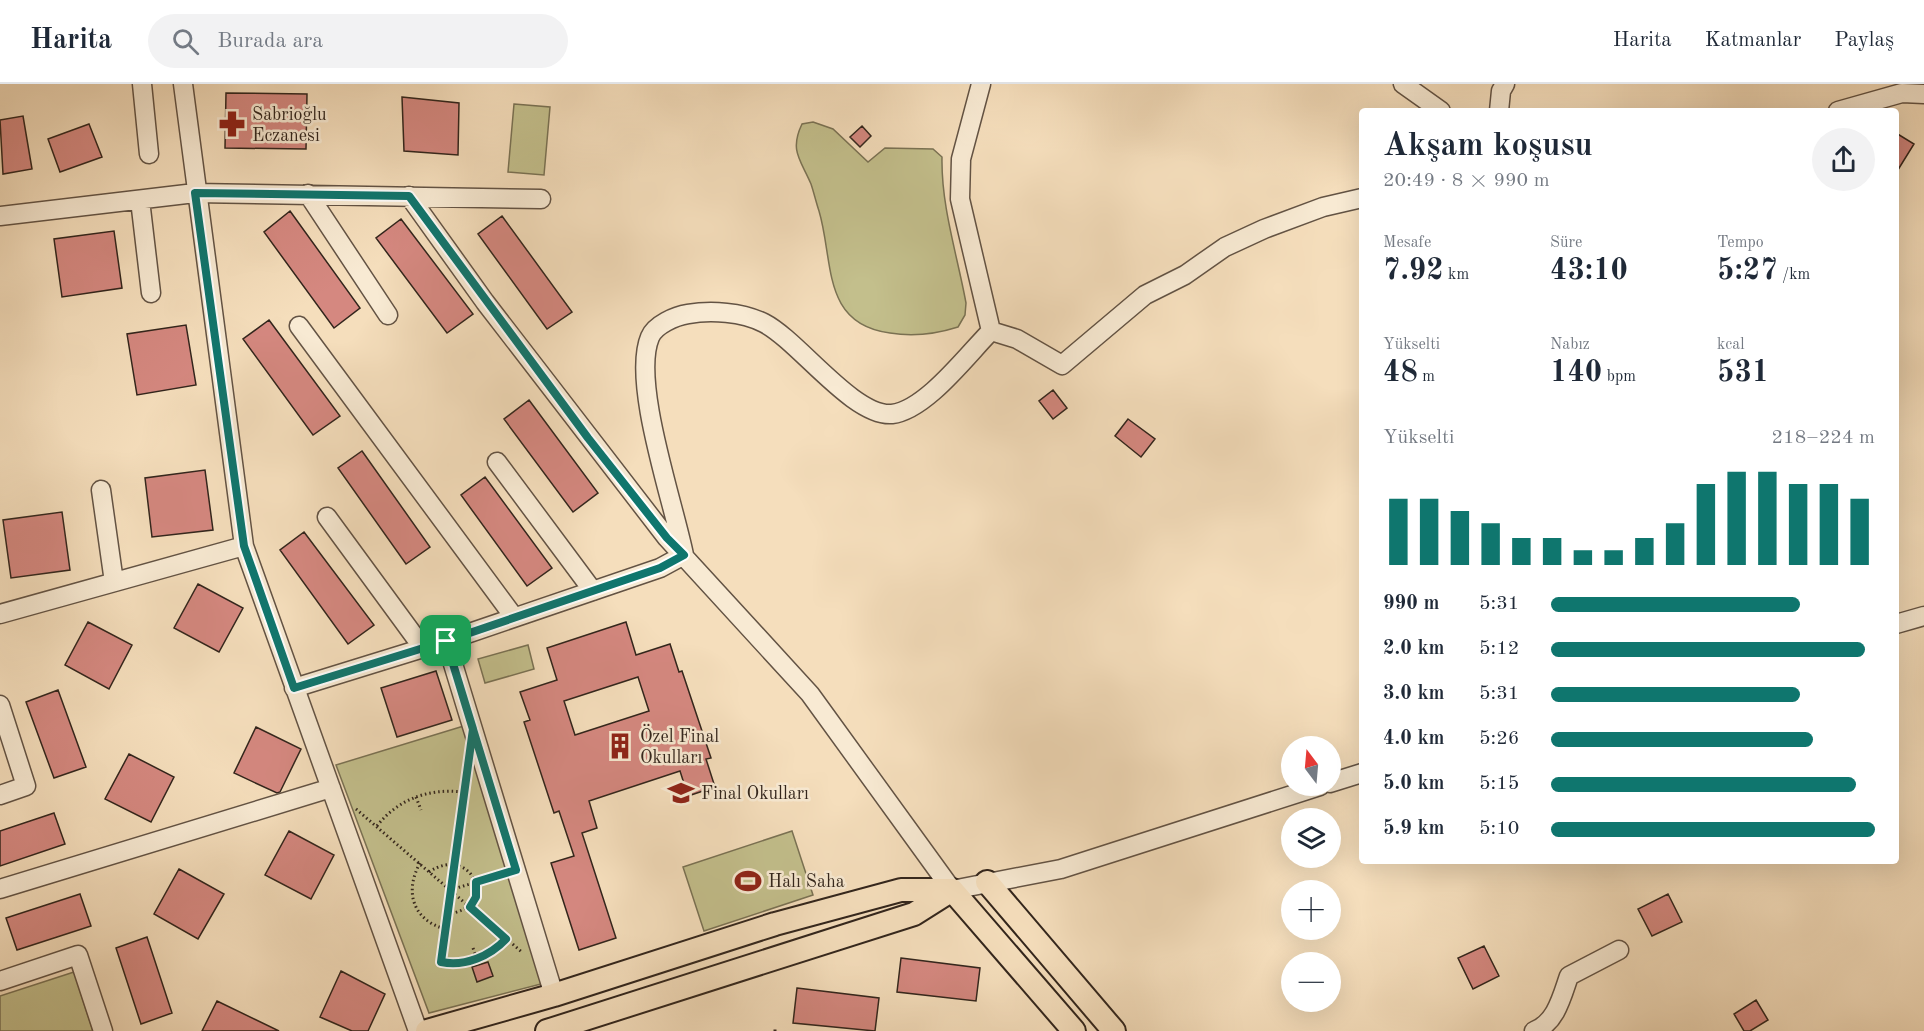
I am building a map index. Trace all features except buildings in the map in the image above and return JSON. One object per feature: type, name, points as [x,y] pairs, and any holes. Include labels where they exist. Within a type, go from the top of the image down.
[{"type":"main road","points":[[987,882],[1114,1031]]},
{"type":"main road","points":[[427,1031],[551,985],[901,890],[952,890],[1074,1031]]},
{"type":"main road","points":[[547,1031],[914,914],[952,890]]},
{"type":"street","points":[[142,84],[149,154]]},
{"type":"street","points":[[183,84],[195,193],[244,546],[418,1031]]},
{"type":"street","points":[[1403,84],[1437,108]]},
{"type":"street","points":[[1498,108],[1501,91],[1505,84]]},
{"type":"street","points":[[979,85],[961,159],[960,199],[992,331]]},
{"type":"street","points":[[1849,108],[1902,93],[1924,94]]},
{"type":"street","points":[[0,210],[0,216],[195,193],[541,199]]},
{"type":"street","points":[[308,194],[388,315]]},
{"type":"street","points":[[409,196],[588,438],[667,538],[810,694],[952,890],[1060,869],[1289,796]]},
{"type":"street","points":[[992,331],[1017,339],[1062,365],[1144,295],[1185,275],[1225,248],[1264,229],[1323,207],[1359,199]]},
{"type":"street","points":[[140,200],[151,294]]},
{"type":"street","points":[[684,555],[665,480],[647,387],[645,352],[651,334],[666,322],[686,314],[716,313],[742,315],[764,323],[796,346],[849,395],[870,408],[890,414],[906,410],[923,400],[992,331]]},
{"type":"street","points":[[299,326],[514,616]]},
{"type":"street","points":[[497,462],[593,591]]},
{"type":"street","points":[[101,490],[114,582]]},
{"type":"street","points":[[327,517],[423,648]]},
{"type":"street","points":[[0,614],[244,546]]},
{"type":"street","points":[[294,688],[446,641],[593,591],[660,568],[684,555]]},
{"type":"street","points":[[1899,623],[1924,616]]},
{"type":"street","points":[[446,641],[551,985]]},
{"type":"street","points":[[0,705],[26,786],[0,795]]},
{"type":"street","points":[[1341,780],[1359,774]]},
{"type":"street","points":[[0,890],[331,788]]},
{"type":"street","points":[[1534,1031],[1541,1028],[1555,1014],[1569,976],[1619,950]]},
{"type":"street","points":[[0,980],[78,955],[103,1031]]},
{"type":"path","points":[[468,760],[441,962],[458,963],[477,959],[506,939]]},
{"type":"path","points":[[377,826],[394,806],[416,797],[451,790],[463,792]]},
{"type":"path","points":[[416,797],[421,810]]},
{"type":"path","points":[[357,809],[506,939],[551,985]]},
{"type":"path","points":[[420,863],[412,883],[413,903],[423,918],[445,929]]},
{"type":"path","points":[[429,872],[444,864],[454,864],[469,871],[476,882],[476,897],[470,907],[447,914]]},
{"type":"path","points":[[450,890],[516,870]]},
{"type":"path","points":[[473,948],[477,959]]},
{"type":"shaded area","points":[[514,104],[550,107],[544,175],[508,172]]},
{"type":"shaded area","points":[[813,122],[833,129],[868,162],[885,148],[933,149],[942,157],[944,194],[966,303],[965,315],[958,327],[925,334],[890,333],[868,327],[852,317],[841,304],[834,287],[819,211],[811,184],[796,149],[802,124]]},
{"type":"shaded area","points":[[528,645],[534,669],[485,683],[478,659]]},
{"type":"shaded area","points":[[467,725],[541,984],[429,1013],[336,765]]},
{"type":"shaded area","name":"Halı Saha","points":[[792,831],[813,895],[704,931],[683,867]]},
{"type":"shaded area","points":[[74,972],[93,1031],[0,1031],[0,996]]},
{"type":"place","name":"Sabrioğlu Eczanesi","points":[[232,124]]},
{"type":"place","name":"Özel Final Okulları","points":[[620,746]]},
{"type":"place","name":"Final Okulları","points":[[681,793]]},
{"type":"place","name":"Halı Saha","points":[[748,881]]},
{"type":"route","points":[[446,641],[294,688],[244,546],[195,193],[409,196],[485,302],[588,438],[667,538],[684,555],[660,568],[446,641],[473,729],[441,962],[448,964],[477,959],[489,953],[506,939],[470,907],[476,897],[476,882],[516,870],[473,729],[459,685],[446,641]]}]
